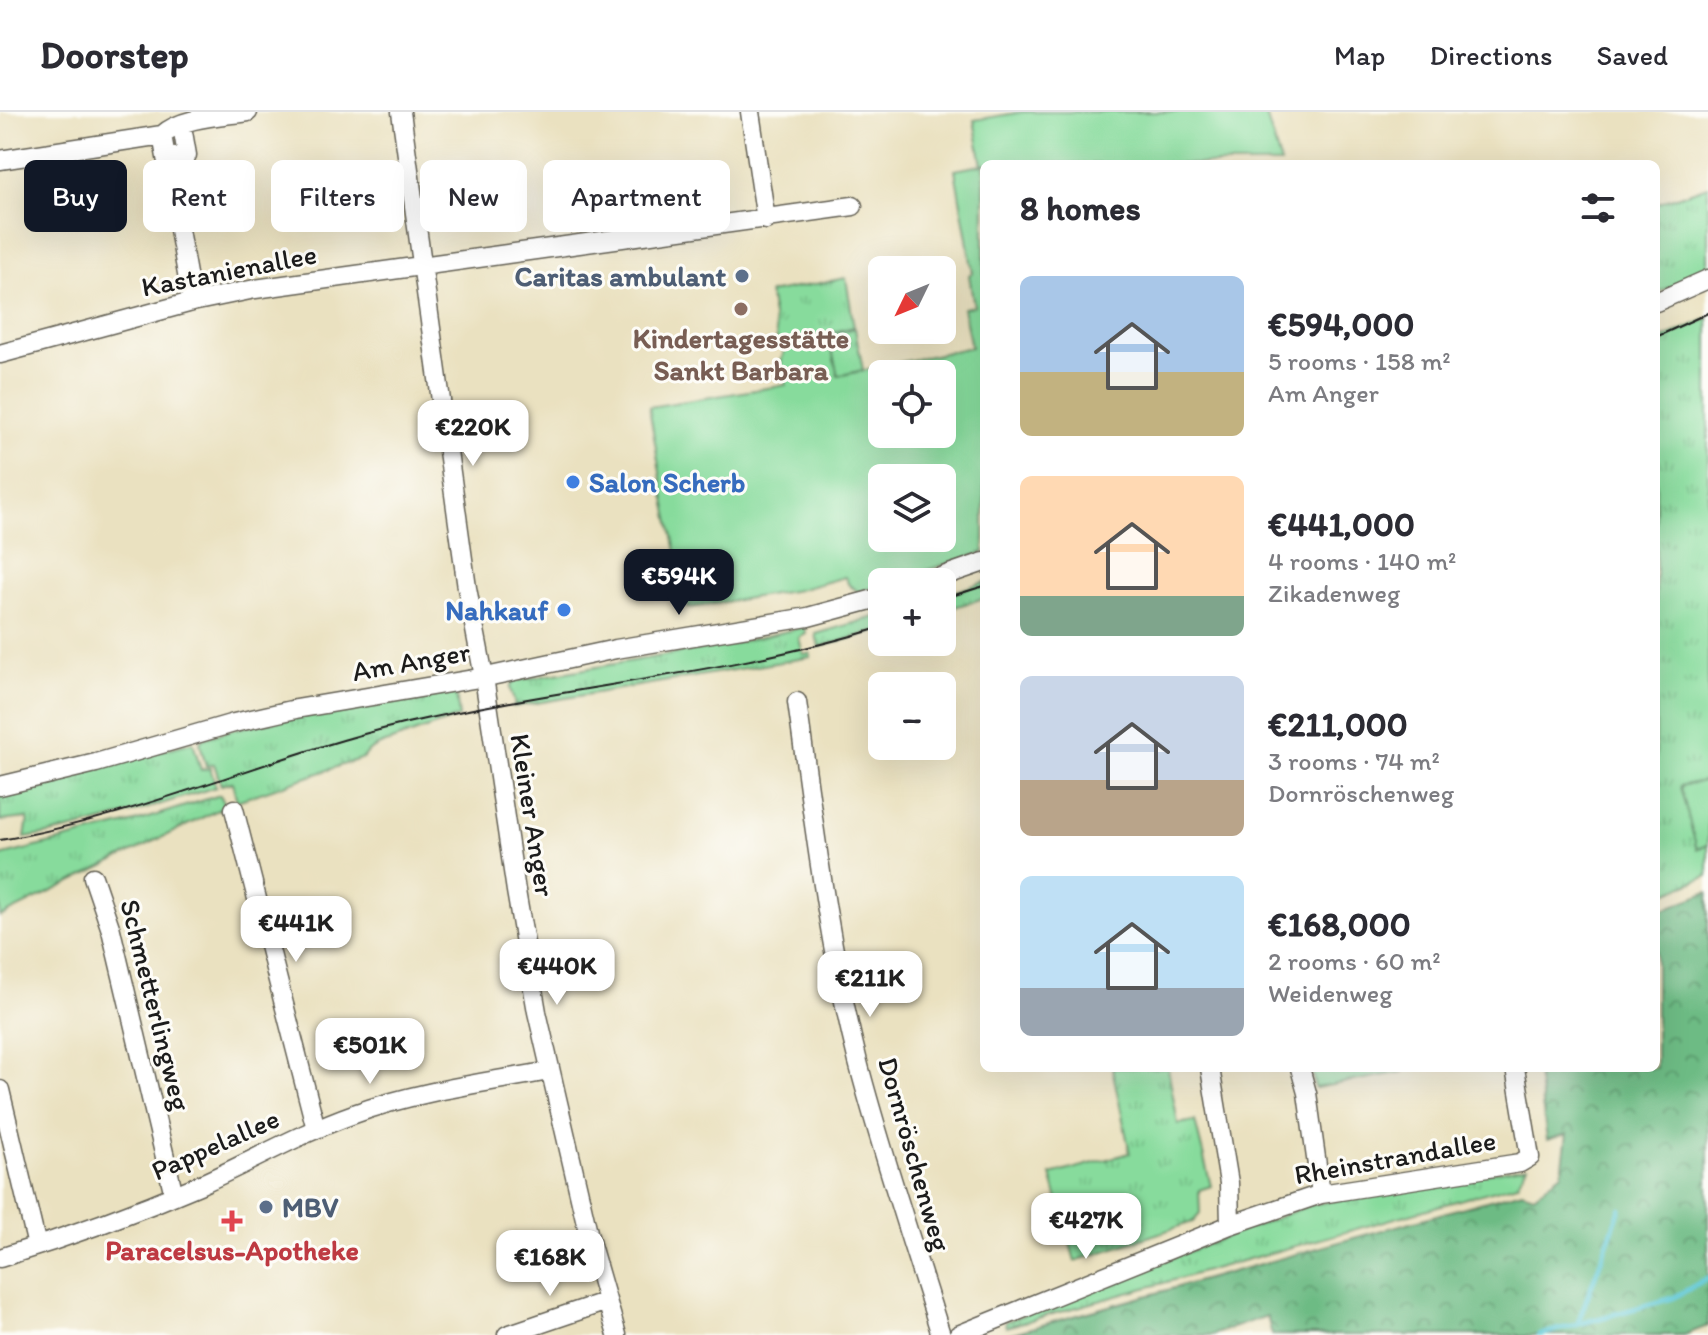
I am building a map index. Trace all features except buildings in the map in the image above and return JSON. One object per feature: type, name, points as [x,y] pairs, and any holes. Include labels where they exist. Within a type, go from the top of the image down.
[{"type":"street","points":[[0,160],[162,135],[190,120],[248,112]]},
{"type":"street","name":"Kleiner Anger","points":[[401,112],[467,588],[484,677],[516,891],[549,1071],[617,1335]]},
{"type":"street","points":[[750,112],[766,220]]},
{"type":"street","points":[[167,158],[187,155],[182,126]]},
{"type":"street","points":[[162,135],[192,302]]},
{"type":"street","name":"Kastanienallee","points":[[0,354],[192,302],[255,289],[853,206]]},
{"type":"street","points":[[1660,300],[1708,279]]},
{"type":"street","points":[[956,572],[980,563]]},
{"type":"street","name":"Am Anger","points":[[0,786],[296,709],[484,677],[616,649],[808,617],[868,601]]},
{"type":"street","name":"Dornröschenweg","points":[[797,702],[817,850],[858,1061],[892,1182],[941,1335]]},
{"type":"street","points":[[234,809],[316,1129]]},
{"type":"street","name":"Schmetterlingweg","points":[[93,877],[111,930],[174,1195]]},
{"type":"street","name":"Pappelallee","points":[[0,1258],[174,1195],[316,1129],[383,1104],[549,1071]]},
{"type":"street","points":[[1211,1072],[1229,1183],[1230,1225]]},
{"type":"street","points":[[1301,1072],[1307,1093],[1321,1194]]},
{"type":"street","name":"Rheinstrandallee","points":[[958,1335],[1230,1225],[1321,1194],[1520,1163],[1530,1157],[1516,1072]]},
{"type":"street","points":[[0,1090],[37,1246]]},
{"type":"street","points":[[507,1335],[607,1301]]},
{"type":"green space","points":[[1022,112],[1265,112],[1280,160],[981,160],[974,120]]},
{"type":"green space","points":[[980,165],[980,553],[934,568],[868,568],[868,589],[859,592],[849,585],[845,577],[798,590],[688,608],[649,407],[786,385],[781,361],[786,345],[828,335],[838,376],[868,369],[868,448],[956,448],[956,360],[911,360],[971,347],[963,308],[974,306],[969,275],[973,273],[955,170]]},
{"type":"green space","points":[[1708,186],[1708,271],[1660,291],[1660,203]]},
{"type":"green space","points":[[846,278],[854,327],[778,345],[769,293]]},
{"type":"green space","points":[[1708,318],[1708,780],[1680,786],[1697,848],[1708,845],[1708,876],[1660,895],[1660,340]]},
{"type":"green space","points":[[855,328],[863,370],[838,376],[828,335]]},
{"type":"green space","points":[[980,583],[980,599],[956,607],[956,591]]},
{"type":"green space","points":[[868,619],[868,634],[819,647],[816,634]]},
{"type":"green space","points":[[805,627],[806,634],[799,638],[803,654],[810,653],[811,657],[512,707],[515,705],[510,688],[514,681],[721,646]]},
{"type":"green space","points":[[455,686],[459,717],[380,745],[363,758],[237,801],[232,782],[221,785],[214,764],[206,766],[200,743],[202,739],[234,729]]},
{"type":"green space","points":[[193,742],[201,770],[210,768],[216,787],[97,823],[25,838],[28,818],[0,821],[0,794]]},
{"type":"green space","points":[[1708,780],[1708,845],[1697,849],[1680,786]]},
{"type":"green space","points":[[220,795],[226,806],[0,917],[0,856],[135,822]]},
{"type":"green space","points":[[1708,892],[1708,1326],[1684,1335],[1272,1335],[1267,1316],[1212,1335],[1006,1335],[1522,1191],[1534,1195],[1562,1173],[1567,1134],[1547,1140],[1538,1072],[1660,1072],[1660,910]]},
{"type":"green space","points":[[1113,1072],[1169,1072],[1178,1124],[1195,1121],[1211,1186],[1199,1190],[1200,1214],[1193,1222],[1075,1261],[1051,1175],[1130,1153]]},
{"type":"green space","points":[[1312,1072],[1403,1072],[1315,1088]]},
{"type":"green space","points":[[1527,1166],[1517,1184],[1006,1327],[1005,1322],[1310,1205]]},
{"type":"waterway","points":[[1577,1325],[1620,1209]]},
{"type":"waterway","points":[[1539,1335],[1673,1298],[1708,1278]]},
{"type":"tram line","points":[[1660,335],[1708,313]]},
{"type":"tram line","points":[[956,595],[980,587]]},
{"type":"tram line","points":[[0,840],[103,817],[356,736],[407,723],[705,669],[868,631]]},
{"type":"place","name":"Caritas ambulant","points":[[742,276]]},
{"type":"place","name":"Kindertagesstätte Sankt Barbara","points":[[741,309]]},
{"type":"place","name":"Salon Scherb","points":[[573,482]]},
{"type":"place","name":"Nahkauf","points":[[564,610]]},
{"type":"place","name":"MBV","points":[[266,1207]]},
{"type":"place","name":"Paracelsus-Apotheke","points":[[232,1221]]}]
